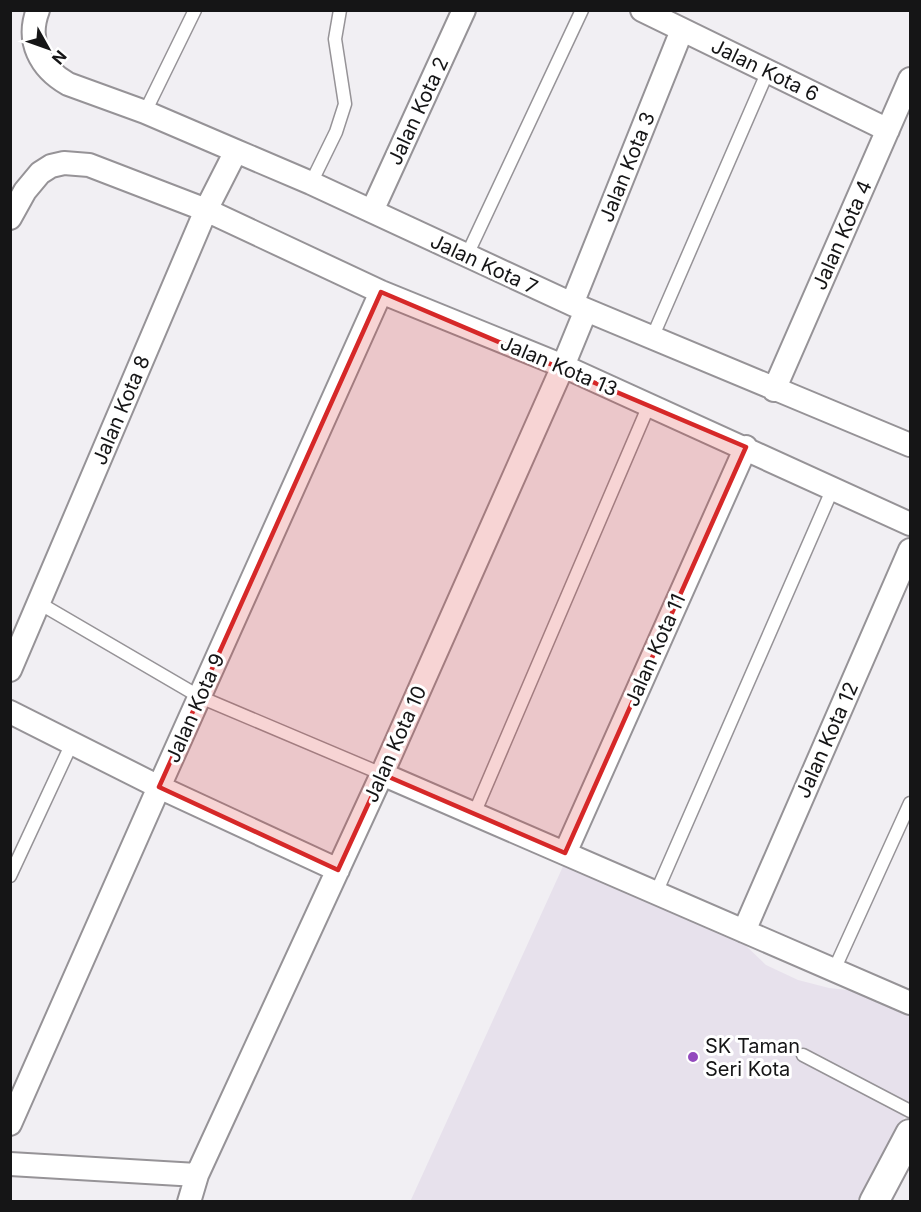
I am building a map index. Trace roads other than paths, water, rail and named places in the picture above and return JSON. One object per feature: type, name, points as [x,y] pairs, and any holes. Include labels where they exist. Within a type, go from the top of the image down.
[{"type":"street","name":"Jalan Kota 7","points":[[38,10],[33,23],[35,43],[41,61],[59,79],[145,112],[311,183],[652,339],[774,390],[907,440]]},
{"type":"street","name":"Jalan Kota 2","points":[[372,211],[464,10]]},
{"type":"street","name":"Jalan Kota 6","points":[[642,10],[888,130]]},
{"type":"street","name":"Jalan Kota 3","points":[[579,307],[682,30]]},
{"type":"street","name":"Jalan Kota 4","points":[[774,390],[910,79]]},
{"type":"street","name":"Jalan Kota 8","points":[[10,670],[206,210],[236,151]]},
{"type":"street","name":"Jalan Kota 13","points":[[10,218],[31,181],[51,165],[64,163],[89,165],[206,210],[381,292],[563,366],[746,447],[910,524]]},
{"type":"street","name":"Jalan Kota 9","points":[[10,1124],[381,292]]},
{"type":"street","name":"Jalan Kota 10","points":[[189,1202],[197,1175],[382,774],[563,366],[579,307]]},
{"type":"street","name":"Jalan Kota 11","points":[[565,853],[746,447]]},
{"type":"street","name":"Jalan Kota 12","points":[[744,931],[910,550]]},
{"type":"street","points":[[10,712],[159,787],[338,870]]},
{"type":"street","points":[[382,774],[910,1003]]},
{"type":"street","points":[[874,1202],[910,1134]]},
{"type":"street","points":[[10,1164],[197,1175]]},
{"type":"lane","points":[[145,112],[195,10]]},
{"type":"lane","points":[[311,183],[336,132],[345,104],[335,39],[340,10]]},
{"type":"lane","points":[[467,255],[582,10]]},
{"type":"lane","points":[[652,339],[768,71]]},
{"type":"lane","points":[[474,814],[649,405]]},
{"type":"lane","points":[[656,893],[833,488]]},
{"type":"lane","points":[[39,603],[200,697],[382,774]]},
{"type":"lane","points":[[10,876],[72,743]]},
{"type":"lane","points":[[834,970],[910,803]]},
{"type":"lane","points":[[803,1054],[910,1111]]},
{"type":"place","name":"SK Taman Seri Kota","points":[[693,1057]]}]
